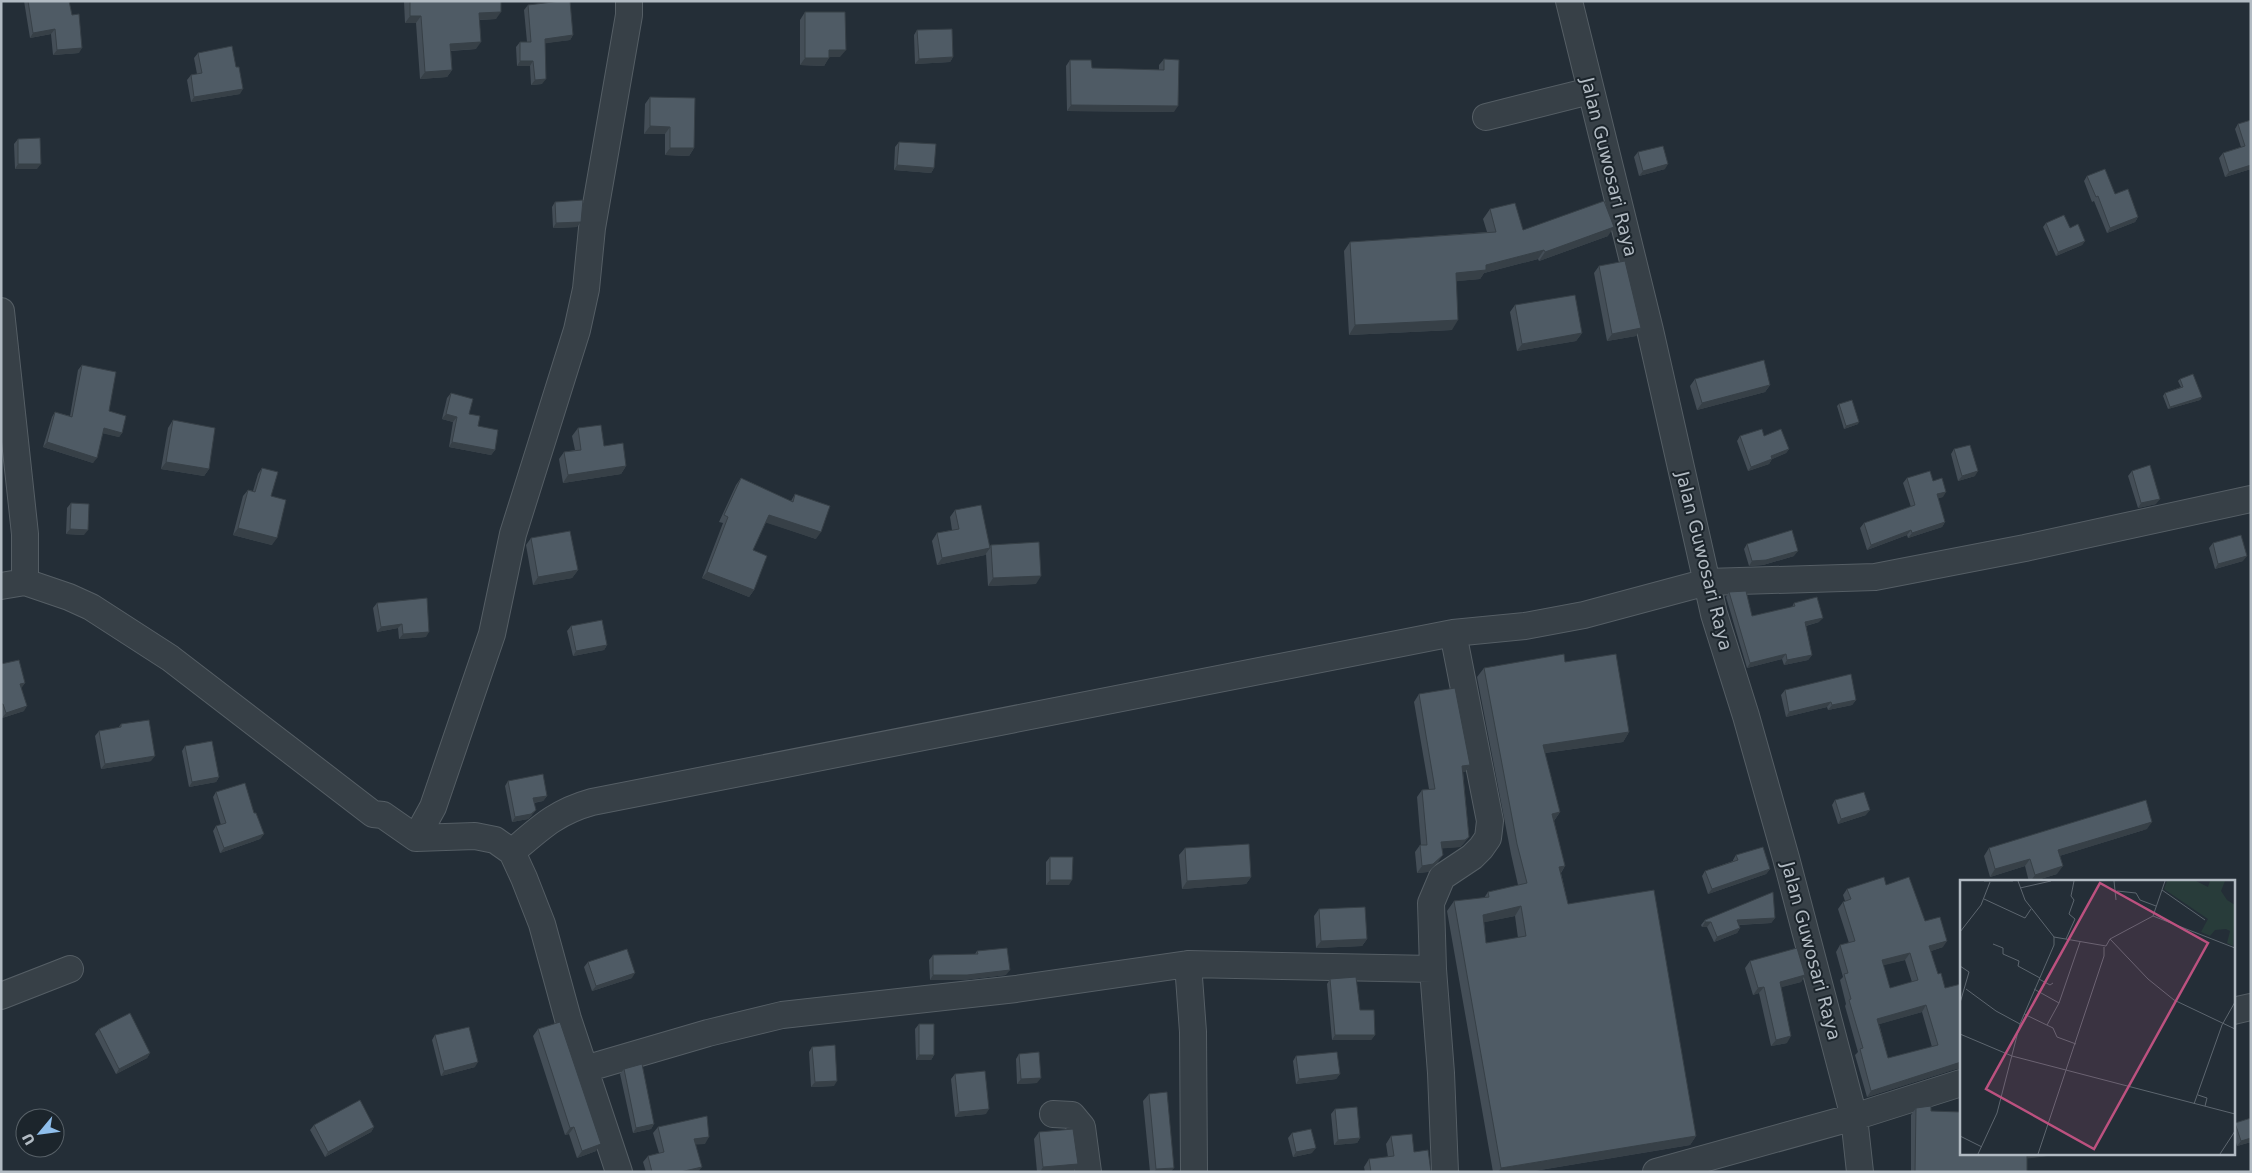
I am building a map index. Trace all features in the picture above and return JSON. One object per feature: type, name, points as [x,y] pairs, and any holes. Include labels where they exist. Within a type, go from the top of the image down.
[{"type":"street","points":[[416,838],[432,807],[492,634],[513,534],[577,330],[586,289],[592,228],[629,15],[629,1]]},
{"type":"street","name":"Jalan Guwosari Raya","points":[[1569,1],[1650,330],[1714,614],[1746,716],[1786,858],[1854,1116],[1860,1172]]},
{"type":"street","points":[[1486,117],[1590,91]]},
{"type":"street","points":[[1,311],[25,534],[13,584],[86,604],[170,658],[373,814],[383,815],[416,838],[475,836],[495,840],[512,852],[542,924],[568,1019],[619,1172]]},
{"type":"street","points":[[512,852],[553,817],[570,808],[592,802],[1453,633],[1525,626],[1584,615],[1707,582],[1875,576],[2025,548],[2251,499]]},
{"type":"street","points":[[1445,1172],[1441,1073],[1432,969],[1431,904],[1442,877],[1472,857],[1481,848],[1488,838],[1490,821],[1453,633]]},
{"type":"street","points":[[585,1069],[708,1033],[782,1015],[1016,989],[1188,964],[1432,969]]},
{"type":"street","points":[[1188,964],[1193,1032],[1194,1172]]},
{"type":"street","points":[[1,996],[70,968]]},
{"type":"street","points":[[2234,1011],[2251,1007]]},
{"type":"street","points":[[1656,1172],[1854,1116],[1960,1083]]},
{"type":"street","points":[[1053,1114],[1072,1115],[1082,1127],[1088,1172]]},
{"type":"building","points":[[28,1],[69,1],[72,15],[79,14],[82,48],[57,50],[55,29],[33,33]]},
{"type":"building","points":[[410,1],[501,1],[501,12],[479,13],[481,42],[450,44],[452,70],[425,72],[421,16],[410,16]]},
{"type":"building","points":[[570,1],[573,35],[545,39],[546,79],[535,80],[533,61],[520,61],[520,42],[531,42],[528,5]]},
{"type":"building","points":[[805,12],[845,12],[846,50],[829,50],[829,58],[805,58]]},
{"type":"building","points":[[952,29],[953,57],[919,59],[917,30]]},
{"type":"building","points":[[232,46],[236,67],[239,67],[243,89],[194,97],[191,75],[202,73],[198,53]]},
{"type":"building","points":[[1164,59],[1179,60],[1178,106],[1071,105],[1070,60],[1091,60],[1092,68],[1164,70]]},
{"type":"building","points":[[650,97],[695,98],[694,148],[670,148],[670,127],[650,126]]},
{"type":"building","points":[[2251,120],[2251,165],[2229,172],[2223,153],[2245,146],[2238,124]]},
{"type":"building","points":[[40,138],[41,164],[18,164],[18,139]]},
{"type":"building","points":[[899,142],[936,144],[934,168],[897,165]]},
{"type":"building","points":[[1663,146],[1668,164],[1643,171],[1638,152]]},
{"type":"building","points":[[2105,169],[2115,194],[2128,189],[2138,217],[2110,228],[2098,196],[2096,197],[2087,176]]},
{"type":"building","points":[[583,200],[581,222],[556,223],[555,202]]},
{"type":"building","points":[[1604,201],[1614,227],[1545,252],[1544,250],[1486,265],[1486,270],[1456,273],[1458,320],[1355,325],[1350,242],[1496,232],[1490,209],[1515,203],[1523,230]]},
{"type":"building","points":[[2064,215],[2070,228],[2078,224],[2085,241],[2058,252],[2046,223]]},
{"type":"building","points":[[1625,261],[1641,328],[1612,334],[1599,266]]},
{"type":"building","points":[[1575,295],[1582,333],[1522,344],[1515,305]]},
{"type":"building","points":[[1764,360],[1770,385],[1702,403],[1695,379]]},
{"type":"building","points":[[82,365],[116,372],[109,411],[126,416],[122,433],[104,428],[97,458],[47,442],[55,412],[72,417]]},
{"type":"building","points":[[2193,374],[2202,397],[2170,407],[2165,393],[2183,387],[2180,379]]},
{"type":"building","points":[[451,393],[473,399],[469,414],[480,416],[478,426],[498,430],[495,450],[452,442],[457,417],[446,414]]},
{"type":"building","points":[[1852,400],[1859,422],[1846,426],[1839,404]]},
{"type":"building","points":[[173,420],[215,428],[209,469],[166,462]]},
{"type":"building","points":[[601,425],[604,446],[623,443],[626,466],[568,475],[564,452],[581,450],[578,428]]},
{"type":"building","points":[[1762,429],[1764,436],[1781,429],[1789,449],[1771,456],[1772,459],[1751,467],[1740,436]]},
{"type":"building","points":[[1970,445],[1978,471],[1962,476],[1954,449]]},
{"type":"building","points":[[2150,465],[2160,499],[2141,503],[2132,471]]},
{"type":"building","points":[[262,468],[278,472],[271,496],[286,500],[277,538],[238,528],[248,490],[255,492]]},
{"type":"building","points":[[1930,471],[1933,481],[1942,478],[1946,492],[1937,494],[1945,522],[1912,533],[1911,530],[1871,545],[1864,523],[1915,505],[1907,478]]},
{"type":"building","points":[[741,478],[793,502],[795,494],[830,506],[821,532],[769,515],[753,550],[767,556],[754,590],[707,572],[728,517],[724,515]]},
{"type":"building","points":[[71,503],[89,504],[88,530],[70,529]]},
{"type":"building","points":[[981,505],[990,548],[942,558],[937,533],[959,529],[955,510]]},
{"type":"building","points":[[1792,530],[1798,551],[1766,560],[1752,561],[1747,544]]},
{"type":"building","points":[[570,531],[578,570],[538,577],[531,538]]},
{"type":"building","points":[[2241,535],[2247,556],[2218,564],[2213,543]]},
{"type":"building","points":[[1039,542],[1041,576],[993,578],[991,545]]},
{"type":"building","points":[[1746,591],[1752,616],[1795,606],[1794,603],[1817,597],[1823,618],[1805,622],[1812,655],[1787,660],[1786,654],[1750,663],[1729,592]]},
{"type":"building","points":[[427,598],[429,632],[403,634],[402,624],[381,627],[377,603]]},
{"type":"building","points":[[602,620],[607,645],[576,651],[571,626]]},
{"type":"building","points":[[1564,654],[1565,662],[1616,654],[1629,732],[1543,745],[1560,812],[1552,814],[1565,866],[1559,867],[1568,904],[1654,890],[1696,1136],[1501,1168],[1454,901],[1489,897],[1488,892],[1527,883],[1517,844],[1484,668]],"holes":[[[1521,906],[1526,936],[1486,943],[1483,915]]]},
{"type":"building","points":[[19,660],[25,683],[20,684],[27,706],[6,713],[3,704],[1,704],[1,664]]},
{"type":"building","points":[[1851,674],[1856,700],[1832,705],[1831,702],[1789,712],[1785,690]]},
{"type":"building","points":[[1455,688],[1470,765],[1462,766],[1469,837],[1465,840],[1441,842],[1443,855],[1433,864],[1422,866],[1420,845],[1427,845],[1422,790],[1435,789],[1419,694]]},
{"type":"building","points":[[149,720],[155,756],[105,764],[99,731],[121,727],[121,724]]},
{"type":"building","points":[[212,741],[219,777],[192,782],[185,746]]},
{"type":"building","points":[[543,774],[547,796],[533,798],[536,810],[531,814],[515,817],[508,781]]},
{"type":"building","points":[[245,783],[254,813],[256,813],[264,834],[224,848],[216,826],[226,823],[216,792]]},
{"type":"building","points":[[1864,792],[1870,810],[1841,819],[1835,800]]},
{"type":"building","points":[[2146,800],[2152,822],[2058,850],[2063,866],[2035,875],[2030,859],[1995,869],[1989,848]]},
{"type":"building","points":[[1249,844],[1251,877],[1187,881],[1185,848]]},
{"type":"building","points":[[1763,847],[1770,869],[1712,889],[1705,871],[1738,860],[1736,855]]},
{"type":"building","points":[[1050,857],[1073,857],[1072,880],[1050,880]]},
{"type":"building","points":[[1884,877],[1886,885],[1909,877],[1925,921],[1940,917],[1947,941],[1929,946],[1938,974],[1941,973],[1945,988],[1960,984],[1960,1062],[1871,1091],[1860,1049],[1863,1048],[1849,1000],[1851,999],[1844,974],[1848,973],[1840,945],[1855,941],[1843,902],[1851,899],[1847,889]],"holes":[[[1910,953],[1918,980],[1890,988],[1882,960]],[[1926,1005],[1938,1045],[1888,1058],[1877,1019]]]},
{"type":"building","points":[[1773,892],[1775,918],[1737,920],[1740,928],[1717,937],[1711,922],[1705,922],[1705,920]]},
{"type":"building","points":[[1365,907],[1367,939],[1321,941],[1319,909]]},
{"type":"building","points":[[1007,948],[1010,970],[967,975],[933,975],[933,955],[978,954],[977,951]]},
{"type":"building","points":[[1797,948],[1805,975],[1780,982],[1791,1036],[1776,1040],[1764,987],[1758,988],[1750,961]]},
{"type":"building","points":[[627,949],[635,973],[596,986],[588,962]]},
{"type":"building","points":[[1356,977],[1360,1010],[1374,1010],[1375,1035],[1335,1035],[1330,979]]},
{"type":"building","points":[[130,1013],[150,1053],[119,1069],[99,1029]]},
{"type":"building","points":[[560,1022],[601,1144],[582,1151],[574,1127],[570,1128],[538,1029]]},
{"type":"building","points":[[919,1024],[934,1024],[934,1055],[919,1055]]},
{"type":"building","points":[[469,1027],[478,1062],[444,1071],[435,1035]]},
{"type":"building","points":[[835,1045],[837,1081],[815,1082],[812,1047]]},
{"type":"building","points":[[1039,1052],[1041,1078],[1021,1079],[1019,1054]]},
{"type":"building","points":[[1337,1052],[1340,1074],[1299,1079],[1296,1056]]},
{"type":"building","points":[[642,1064],[654,1124],[636,1128],[624,1069]]},
{"type":"building","points":[[985,1071],[989,1109],[959,1112],[955,1074]]},
{"type":"building","points":[[1167,1092],[1174,1168],[1156,1169],[1149,1094]]},
{"type":"building","points":[[360,1100],[374,1127],[328,1152],[314,1125]]},
{"type":"building","points":[[1931,1106],[1931,1111],[1960,1112],[1960,1156],[2027,1156],[2027,1172],[1915,1172],[1916,1108]]},
{"type":"building","points":[[1357,1107],[1360,1138],[1338,1140],[1335,1109]]},
{"type":"building","points":[[707,1116],[709,1137],[694,1139],[702,1167],[680,1172],[652,1172],[648,1156],[664,1152],[658,1127]]},
{"type":"building","points":[[2251,1118],[2251,1138],[2241,1141],[2235,1123]]},
{"type":"building","points":[[1073,1129],[1078,1164],[1043,1167],[1039,1132]]},
{"type":"building","points":[[1311,1129],[1316,1148],[1296,1152],[1292,1133]]},
{"type":"building","points":[[1412,1134],[1414,1152],[1428,1150],[1431,1172],[1371,1172],[1369,1159],[1394,1156],[1391,1136]]}]
